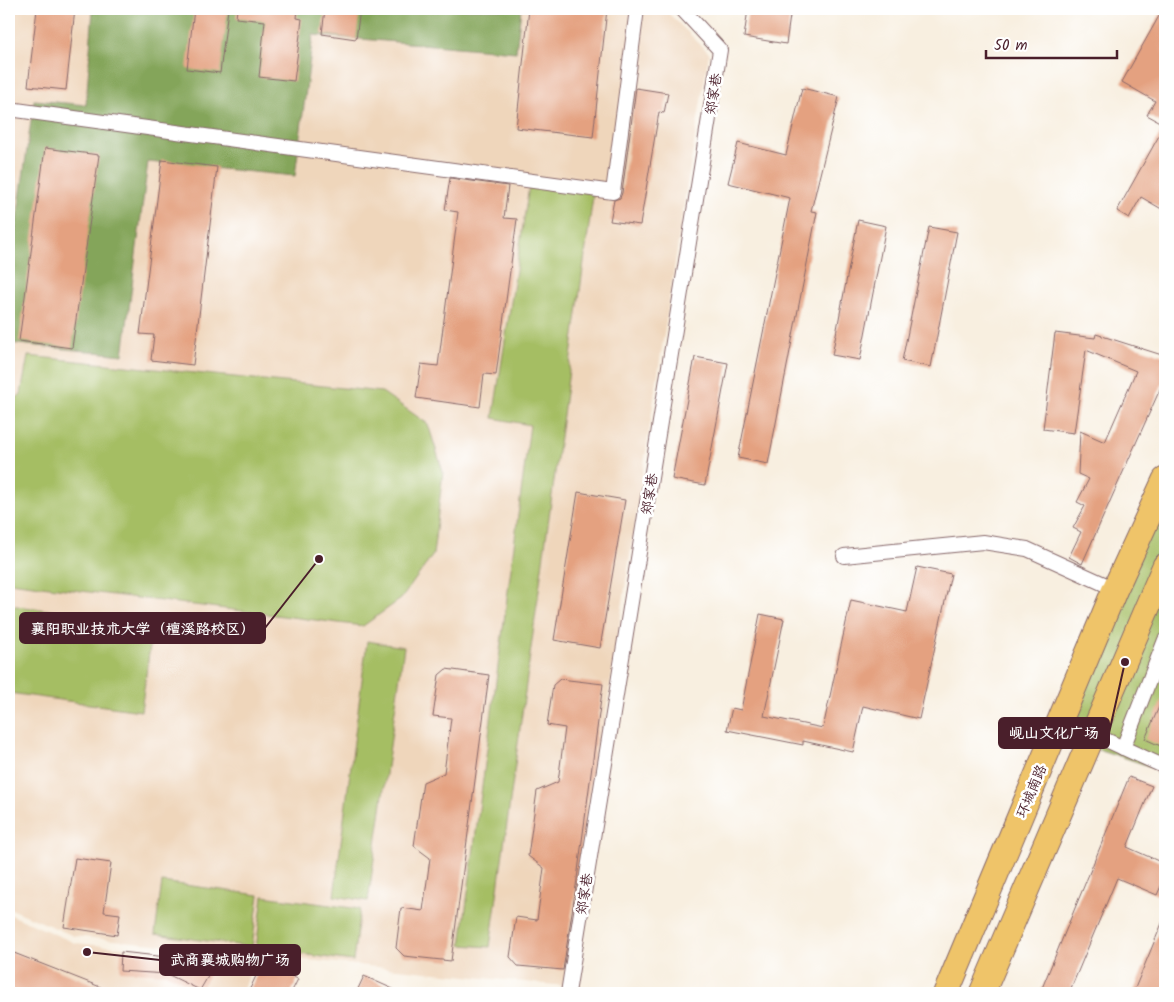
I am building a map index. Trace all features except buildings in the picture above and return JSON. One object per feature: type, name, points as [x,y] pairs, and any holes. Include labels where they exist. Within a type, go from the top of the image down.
[{"type":"highway","name":"环城南路","points":[[946,993],[1115,589],[1165,480]]},
{"type":"highway","points":[[982,993],[1165,566]]},
{"type":"street","points":[[9,109],[612,192],[637,9]]},
{"type":"street","name":"郑家巷","points":[[568,993],[720,50],[682,9]]},
{"type":"street","points":[[844,556],[983,542],[1027,548],[1115,589]]},
{"type":"street","points":[[1123,748],[1165,640]]},
{"type":"street","points":[[1093,734],[1165,767]]},
{"type":"shaded area","points":[[9,9],[664,9],[709,53],[683,210],[564,986],[74,936],[9,908]]},
{"type":"shaded area","points":[[9,914],[75,943],[255,961],[241,993],[9,993]]},
{"type":"green space","points":[[93,9],[521,9],[516,52],[313,35],[295,176],[148,162],[123,355],[9,343],[9,276],[34,100],[86,105]]},
{"type":"green space","points":[[530,180],[594,189],[490,947],[461,945],[530,425],[493,418]]},
{"type":"green space","points":[[28,356],[382,392],[428,424],[443,472],[433,555],[401,599],[363,626],[9,582],[9,405],[21,394]]},
{"type":"green space","points":[[1165,480],[1165,771],[1055,735]]},
{"type":"green space","points":[[9,605],[153,624],[141,711],[9,693]]},
{"type":"green space","points":[[367,641],[404,647],[368,901],[334,896]]},
{"type":"green space","points":[[162,882],[259,895],[252,947],[155,934]]},
{"type":"green space","points":[[263,896],[360,909],[353,961],[256,948]]},
{"type":"place","name":"襄阳职业技术大学（檀溪路校区）","points":[[319,559]]},
{"type":"place","name":"岘山文化广场","points":[[1125,662]]},
{"type":"place","name":"武商襄城购物广场","points":[[87,952]]}]
